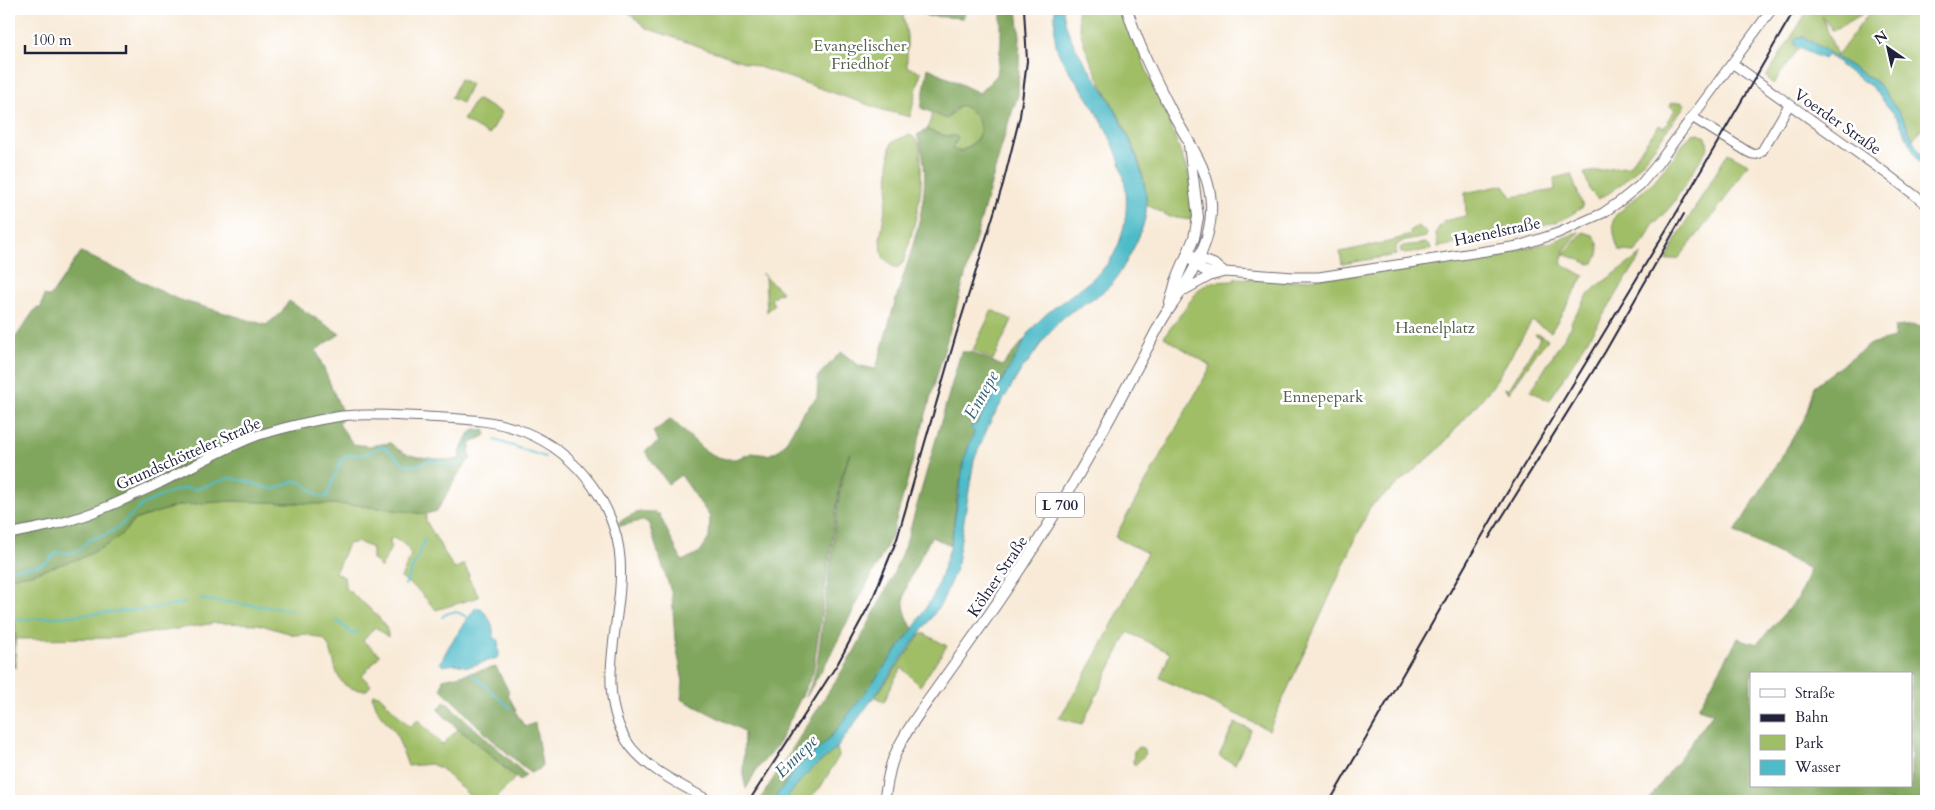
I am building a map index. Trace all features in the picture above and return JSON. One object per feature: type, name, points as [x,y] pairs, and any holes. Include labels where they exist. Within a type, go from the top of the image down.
[{"type":"main road","name":"L 700","points":[[1127,9],[1147,62],[1189,144],[1201,162],[1209,187]]},
{"type":"main road","name":"Haenelstraße","points":[[1188,254],[1203,270],[1215,274],[1225,272],[1318,277],[1501,249],[1534,241],[1594,218],[1619,202],[1640,185],[1772,9]]},
{"type":"main road","name":"Voerder Straße","points":[[1732,63],[1926,204]]},
{"type":"main road","points":[[1692,117],[1753,155],[1762,151],[1789,105]]},
{"type":"main road","name":"L 700","points":[[1189,144],[1196,190]]},
{"type":"main road","points":[[1196,190],[1209,187]]},
{"type":"main road","name":"Kölner Straße","points":[[884,801],[893,760],[899,746],[1003,595],[1056,513],[1109,421],[1168,310],[1197,262],[1209,229],[1211,216],[1209,187]]},
{"type":"main road","name":"Kölner Straße","points":[[1168,310],[1176,281],[1194,238],[1198,217],[1196,190]]},
{"type":"main road","name":"Haenelstraße","points":[[1197,262],[1214,264],[1225,272]]},
{"type":"main road","name":"L 700","points":[[1180,292],[1215,274]]},
{"type":"main road","name":"Grundschötteler Straße","points":[[9,534],[54,524],[104,508],[257,436],[300,424],[343,416],[378,415],[490,420],[526,432],[547,443],[574,464],[594,488],[612,524],[619,549],[620,568],[611,661],[611,696],[626,740],[665,776],[710,801]]},
{"type":"green space","name":"Evangelischer Friedhof","points":[[625,9],[902,9],[907,36],[907,67],[921,72],[910,117],[883,110],[646,28]]},
{"type":"green space","points":[[918,9],[967,9],[963,18],[927,16]]},
{"type":"green space","points":[[1001,9],[1017,9],[1020,36],[1018,95],[1008,124],[891,538],[827,661],[806,697],[815,674],[841,483],[850,452],[840,482],[813,673],[777,746],[757,769],[746,789],[743,775],[744,731],[681,699],[683,682],[675,640],[672,595],[648,522],[640,521],[620,526],[619,522],[638,512],[659,514],[682,561],[700,552],[709,538],[710,517],[681,475],[668,484],[645,451],[659,442],[653,432],[671,419],[703,449],[714,456],[736,459],[752,453],[768,455],[784,445],[802,414],[817,397],[818,376],[841,352],[860,366],[876,369],[915,239],[924,195],[925,174],[923,154],[917,135],[927,130],[946,136],[956,136],[958,138],[952,148],[959,152],[968,148],[974,142],[980,129],[975,116],[961,105],[947,119],[921,108],[928,68],[979,93],[997,75],[1001,43]]},
{"type":"green space","points":[[1077,9],[1123,9],[1146,69],[1168,118],[1193,187],[1194,203],[1191,220],[1170,217],[1146,204],[1143,178],[1136,153],[1090,59],[1081,35]]},
{"type":"green space","points":[[1809,9],[1870,10],[1833,31],[1822,16],[1837,56],[1872,10],[1910,10],[1926,30],[1926,124],[1913,139],[1904,120],[1879,84],[1804,37],[1797,37],[1795,40],[1796,47],[1799,48],[1773,84],[1766,77]]},
{"type":"green space","points":[[460,79],[471,84],[462,103],[451,98]]},
{"type":"green space","points":[[476,99],[502,113],[489,135],[463,120]]},
{"type":"green space","points":[[1681,102],[1685,105],[1646,158],[1624,182],[1598,199],[1591,192],[1584,173],[1629,166],[1659,125],[1664,128],[1668,122],[1675,110],[1669,105]]},
{"type":"green space","points":[[961,105],[973,113],[981,128],[976,139],[970,145],[963,150],[956,151],[952,148],[956,137],[927,130],[933,112],[947,119]]},
{"type":"green space","points":[[1699,133],[1706,137],[1708,147],[1672,205],[1654,222],[1645,241],[1635,252],[1620,251],[1614,234],[1613,224],[1615,216],[1655,180],[1692,134]]},
{"type":"green space","points":[[909,135],[916,139],[919,145],[921,187],[918,210],[905,257],[903,263],[897,268],[892,266],[883,257],[880,240],[888,192],[890,148],[892,142]]},
{"type":"green space","points":[[1728,153],[1748,164],[1720,206],[1679,258],[1666,261],[1675,241]]},
{"type":"green space","points":[[1571,174],[1583,207],[1564,219],[1523,233],[1438,247],[1436,233],[1439,227],[1444,225],[1443,221],[1466,216],[1465,193],[1504,185],[1512,197],[1555,190],[1554,178]]},
{"type":"green space","points":[[1418,226],[1427,233],[1426,237],[1401,242],[1396,246],[1396,255],[1342,264],[1340,252],[1393,241],[1411,235],[1410,231]]},
{"type":"green space","name":"Ennepepark","points":[[1579,232],[1564,251],[1561,263],[1584,276],[1551,332],[1532,321],[1492,387],[1437,451],[1370,507],[1269,730],[1160,678],[1170,653],[1128,632],[1082,724],[1059,718],[1095,658],[1147,553],[1115,537],[1211,366],[1164,337],[1199,289],[1211,282],[1234,281],[1235,278],[1292,281],[1402,268],[1532,247]]},
{"type":"green space","points":[[1583,232],[1593,235],[1597,242],[1598,256],[1594,263],[1590,264],[1564,254]]},
{"type":"green space","points":[[1425,243],[1431,249],[1405,254],[1401,252],[1400,248],[1403,246]]},
{"type":"green space","points":[[81,252],[177,299],[266,325],[280,314],[289,301],[340,334],[316,350],[343,416],[339,424],[353,444],[369,446],[390,443],[411,455],[459,459],[466,439],[474,429],[484,430],[485,436],[471,443],[469,452],[471,458],[457,476],[437,511],[426,514],[355,505],[231,501],[180,505],[134,520],[111,543],[84,557],[31,574],[9,577],[9,347],[36,308],[41,308],[44,295],[50,297]]},
{"type":"green space","points":[[1642,254],[1549,401],[1531,391],[1572,325],[1571,322],[1588,295],[1596,287]]},
{"type":"green space","points":[[761,273],[782,292],[771,299],[774,305],[767,312],[765,277]]},
{"type":"green space","points":[[992,310],[1012,320],[993,360],[973,350]]},
{"type":"green space","points":[[1915,325],[1926,329],[1926,801],[1648,801],[1713,713],[1698,708],[1738,638],[1757,644],[1798,598],[1810,569],[1735,532],[1805,418],[1814,386],[1870,344],[1894,338],[1895,327]]},
{"type":"green space","points":[[1538,334],[1548,340],[1538,351],[1509,393],[1504,388],[1509,389],[1540,338],[1535,335]]},
{"type":"green space","points":[[1025,339],[976,425],[972,425],[974,432],[958,490],[951,545],[931,537],[908,584],[905,592],[904,607],[913,629],[836,731],[821,747],[797,767],[773,801],[759,801],[854,652],[890,582],[907,540],[961,352],[972,352],[1002,366]]},
{"type":"green space","points":[[231,501],[355,505],[426,514],[426,521],[454,569],[464,564],[469,575],[468,577],[479,597],[436,610],[417,589],[401,578],[411,555],[406,545],[393,538],[390,539],[391,547],[381,568],[372,559],[372,548],[358,542],[348,544],[335,573],[344,577],[346,588],[372,610],[384,624],[388,637],[375,627],[363,641],[380,655],[362,676],[371,685],[367,690],[354,689],[345,685],[336,671],[332,654],[323,639],[305,634],[295,635],[258,624],[216,623],[117,638],[16,639],[15,623],[9,623],[9,577],[31,574],[124,532],[134,520],[180,505]]},
{"type":"green space","points":[[15,622],[16,668],[9,664],[9,623]]},
{"type":"green space","points":[[921,634],[925,634],[947,646],[920,686],[902,668],[884,702],[875,697]]},
{"type":"green space","points":[[496,667],[509,692],[507,693],[515,711],[525,727],[535,723],[542,764],[540,769],[530,773],[487,735],[441,689],[443,679]]},
{"type":"green space","points":[[373,694],[379,695],[408,725],[411,726],[418,720],[442,745],[458,729],[477,743],[515,778],[493,801],[475,801],[440,768],[431,764],[408,766],[396,733],[379,713],[372,696]]},
{"type":"green space","points":[[445,701],[526,775],[520,781],[458,729],[438,710]]},
{"type":"green space","points":[[1235,723],[1251,730],[1235,764],[1219,756]]},
{"type":"green space","points":[[1138,747],[1143,748],[1146,754],[1135,765],[1133,763],[1134,751]]},
{"type":"green space","points":[[837,748],[839,756],[820,788],[806,801],[784,801],[807,773]]},
{"type":"water","points":[[1055,9],[1063,9],[1071,39],[1107,96],[1133,148],[1140,167],[1146,203],[1145,218],[1140,233],[1134,248],[1113,283],[1100,294],[1064,317],[1053,328],[1023,367],[990,422],[974,460],[956,569],[941,604],[837,748],[807,773],[784,801],[773,801],[797,767],[821,747],[836,731],[913,629],[935,593],[951,545],[964,460],[974,432],[971,428],[972,425],[976,425],[1029,333],[1041,319],[1097,275],[1108,263],[1117,248],[1124,227],[1126,206],[1125,186],[1121,167],[1106,129],[1059,54],[1055,37]]},
{"type":"water","points":[[1797,37],[1804,37],[1879,84],[1904,120],[1916,146],[1926,161],[1926,172],[1916,157],[1898,119],[1872,87],[1827,55],[1824,59],[1796,47],[1794,42]]},
{"type":"water","points":[[476,607],[486,614],[491,623],[493,635],[498,640],[499,656],[468,667],[455,664],[443,666],[440,663],[449,646]]},
{"type":"waterway","points":[[9,570],[42,565],[57,552],[73,553],[90,539],[108,534],[120,526],[142,505],[170,492],[186,488],[197,489],[229,478],[275,489],[294,481],[301,482],[320,497],[327,497],[341,460],[347,456],[361,455],[381,446],[403,463],[412,466],[431,460],[454,466],[461,463],[468,441],[479,432]]},
{"type":"waterway","points":[[495,440],[545,457]]},
{"type":"waterway","points":[[405,585],[425,540]]},
{"type":"waterway","points":[[200,599],[292,610]]},
{"type":"waterway","points":[[9,621],[150,609],[185,603]]},
{"type":"waterway","points":[[442,617],[456,612],[469,619]]},
{"type":"waterway","points":[[337,620],[352,634],[358,631]]},
{"type":"waterway","points":[[472,674],[510,708]]},
{"type":"railway","points":[[749,801],[838,663],[872,600],[897,539],[956,335],[1003,184],[1020,116],[1027,61],[1024,9]]},
{"type":"railway","points":[[1330,801],[1504,498],[1680,207],[1795,9]]},
{"type":"railway","points":[[1489,538],[1605,352],[1684,214]]},
{"type":"park label","name":"Haenelplatz","points":[[1435,327]]},
{"type":"water label","name":"Ennepe","points":[[981,395]]},
{"type":"water label","name":"Ennepe","points":[[796,756]]}]
